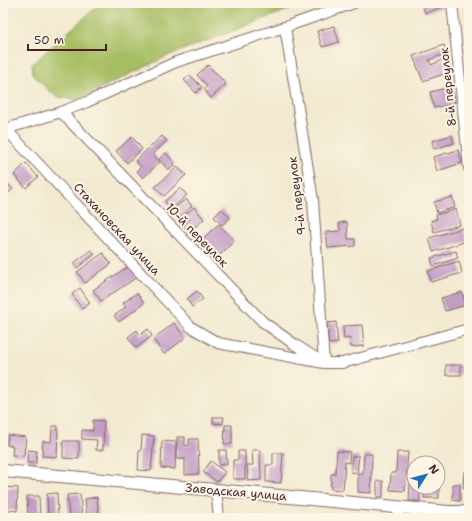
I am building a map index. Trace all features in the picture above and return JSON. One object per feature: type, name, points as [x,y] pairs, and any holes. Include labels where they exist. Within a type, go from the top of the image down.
[{"type":"street","points":[[4,129],[61,112],[87,102],[155,70],[176,62],[354,3]]},
{"type":"street","name":"8-й переулок","points":[[452,3],[469,168]]},
{"type":"street","name":"9-й переулок","points":[[285,27],[313,200],[324,363]]},
{"type":"street","name":"10-й переулок","points":[[61,112],[263,322],[324,363]]},
{"type":"street","name":"Стахановская улица","points":[[4,129],[191,327],[218,343],[324,363],[342,363],[469,329]]},
{"type":"street","name":"Заводская улица","points":[[3,471],[216,490],[398,513],[469,512]]},
{"type":"street","points":[[216,490],[219,518]]},
{"type":"green space","points":[[101,3],[306,3],[172,54],[76,100],[55,96],[33,75],[32,64]]},
{"type":"building","points":[[422,3],[445,3],[446,6],[425,13]]},
{"type":"building","points":[[334,26],[339,42],[322,47],[317,31]]},
{"type":"building","points":[[444,45],[447,53],[429,60],[431,65],[445,59],[450,72],[423,81],[413,56]]},
{"type":"building","points":[[208,65],[226,84],[211,98],[204,89],[207,86],[197,75]]},
{"type":"building","points":[[190,75],[202,87],[196,93],[184,80]]},
{"type":"building","points":[[451,87],[455,103],[434,108],[430,92]]},
{"type":"building","points":[[452,135],[454,143],[434,149],[432,141]]},
{"type":"building","points":[[162,136],[167,141],[153,154],[160,162],[143,178],[137,171],[141,167],[135,161]]},
{"type":"building","points":[[132,137],[142,149],[127,163],[116,151]]},
{"type":"building","points":[[458,150],[462,163],[437,171],[433,157]]},
{"type":"building","points":[[166,153],[175,164],[168,170],[159,159]]},
{"type":"building","points":[[26,163],[38,177],[26,188],[14,175]]},
{"type":"building","points":[[177,167],[186,175],[164,196],[155,187]]},
{"type":"building","points":[[3,178],[13,189],[3,198]]},
{"type":"building","points":[[180,188],[187,195],[171,209],[165,201]]},
{"type":"building","points":[[452,197],[455,207],[437,213],[434,202]]},
{"type":"building","points":[[186,199],[192,206],[179,218],[172,210]]},
{"type":"building","points":[[194,207],[204,219],[189,232],[183,225],[190,219],[186,214]]},
{"type":"building","points":[[222,209],[230,218],[222,225],[214,217]]},
{"type":"building","points":[[456,209],[460,225],[434,232],[431,221],[437,219],[436,215]]},
{"type":"building","points":[[347,222],[348,239],[355,239],[355,246],[328,248],[326,232],[340,231],[339,223]]},
{"type":"building","points":[[219,224],[234,241],[216,259],[200,241]]},
{"type":"building","points":[[463,228],[467,241],[433,252],[429,238]]},
{"type":"building","points":[[91,250],[95,254],[77,268],[74,263]]},
{"type":"building","points":[[456,251],[458,258],[433,266],[431,258]]},
{"type":"building","points":[[103,253],[111,264],[85,283],[77,272]]},
{"type":"building","points":[[459,261],[462,273],[431,282],[428,271]]},
{"type":"building","points":[[129,266],[137,277],[101,301],[93,290]]},
{"type":"building","points":[[80,288],[90,303],[82,309],[72,294]]},
{"type":"building","points":[[197,291],[203,299],[192,307],[187,299]]},
{"type":"building","points":[[462,292],[466,305],[445,311],[441,298]]},
{"type":"building","points":[[137,293],[144,303],[119,322],[114,316],[126,307],[123,303]]},
{"type":"building","points":[[336,322],[338,343],[329,344],[327,323]]},
{"type":"building","points":[[174,323],[185,338],[164,354],[153,339]]},
{"type":"building","points":[[362,325],[364,346],[351,347],[350,338],[344,339],[343,326]]},
{"type":"building","points":[[148,329],[152,336],[136,348],[128,337],[137,330],[140,335]]},
{"type":"building","points":[[446,365],[461,365],[461,375],[446,375]]},
{"type":"building","points":[[213,417],[224,417],[223,424],[213,423]]},
{"type":"building","points":[[93,420],[104,421],[103,450],[96,450],[97,440],[82,439],[82,430],[93,431]]},
{"type":"building","points":[[225,425],[232,425],[232,444],[224,444]]},
{"type":"building","points":[[52,426],[58,426],[57,457],[42,456],[43,441],[51,442]]},
{"type":"building","points":[[8,435],[26,437],[24,456],[12,455],[13,446],[7,445]]},
{"type":"building","points":[[142,435],[154,436],[151,471],[138,470]]},
{"type":"building","points":[[177,437],[185,437],[185,446],[189,445],[189,439],[198,439],[199,474],[185,475],[185,459],[177,459]]},
{"type":"building","points":[[63,441],[79,441],[79,459],[63,458]]},
{"type":"building","points":[[162,441],[176,442],[175,469],[161,468]]},
{"type":"building","points":[[28,450],[37,451],[36,463],[27,463]]},
{"type":"building","points":[[219,450],[226,450],[227,464],[219,465]]},
{"type":"building","points":[[252,450],[260,450],[261,480],[248,481],[247,465],[253,465]]},
{"type":"building","points":[[238,451],[245,451],[245,479],[233,479],[233,460],[238,460]]},
{"type":"building","points":[[337,451],[350,452],[349,463],[345,462],[343,490],[331,489],[331,474],[335,474]]},
{"type":"building","points":[[397,452],[408,452],[408,455],[406,455],[405,491],[390,490],[391,473],[396,473]]},
{"type":"building","points":[[273,453],[283,453],[281,483],[266,482],[266,465],[273,465]]},
{"type":"building","points":[[364,454],[372,454],[371,493],[358,492],[358,474],[363,474]]},
{"type":"building","points":[[352,456],[359,456],[357,473],[351,472]]},
{"type":"building","points":[[211,461],[225,472],[217,482],[203,472]]},
{"type":"building","points":[[464,472],[469,472],[469,488],[463,488]]},
{"type":"building","points":[[377,481],[383,481],[383,497],[377,497]]},
{"type":"building","points":[[453,484],[460,484],[460,501],[453,500]]},
{"type":"building","points":[[4,487],[18,488],[17,511],[9,510],[9,518],[3,518]]},
{"type":"building","points":[[57,493],[58,518],[48,518],[47,494]]},
{"type":"building","points":[[80,494],[82,518],[69,518],[67,495]]},
{"type":"building","points":[[409,495],[420,495],[420,501],[409,501]]},
{"type":"building","points":[[424,495],[439,495],[439,498],[424,498]]},
{"type":"building","points":[[27,496],[39,496],[40,518],[28,518]]},
{"type":"building","points":[[97,497],[99,518],[87,518],[85,499]]}]
